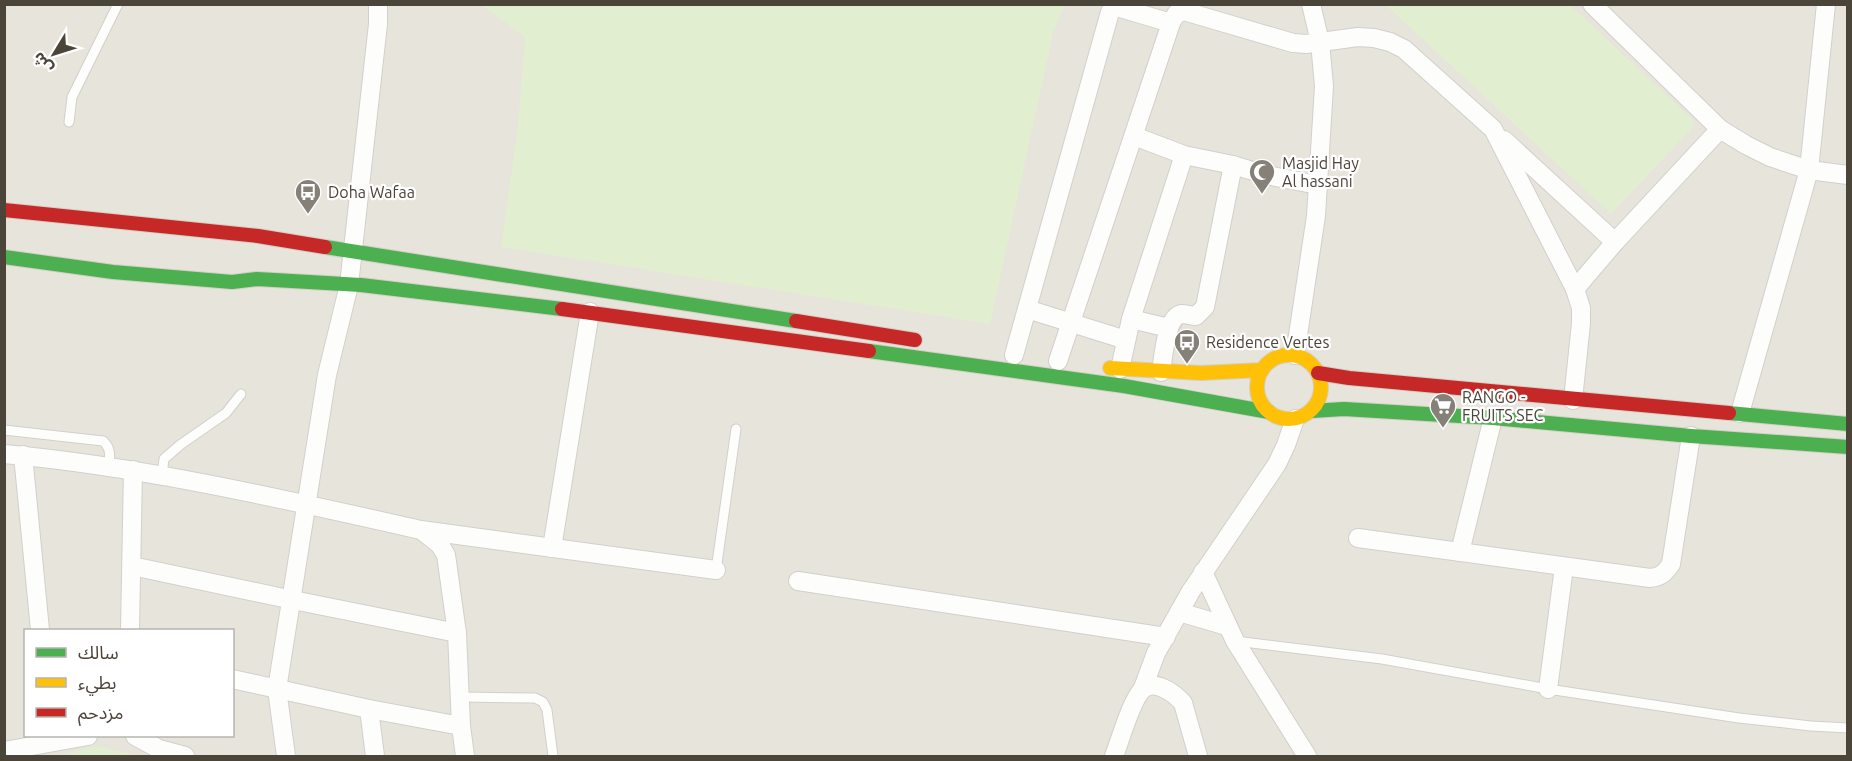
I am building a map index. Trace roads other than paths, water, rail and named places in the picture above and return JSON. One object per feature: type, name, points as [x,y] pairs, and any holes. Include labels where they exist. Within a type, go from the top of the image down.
[{"type":"street","points":[[286,756],[277,689],[293,600],[327,375],[349,285],[378,24],[378,4]]},
{"type":"street","points":[[1295,356],[1316,216],[1324,86],[1320,42],[1311,4]]},
{"type":"street","points":[[1592,4],[1720,129],[1770,157],[1809,170],[1848,175]]},
{"type":"street","points":[[1740,413],[1809,170],[1826,4]]},
{"type":"street","points":[[1014,355],[1110,12],[1117,7],[1172,23]]},
{"type":"street","points":[[1058,361],[1172,23],[1176,14],[1184,11],[1293,43],[1366,38],[1397,45],[1411,54],[1615,242]]},
{"type":"street","points":[[1493,129],[1575,289],[1581,308],[1573,400]]},
{"type":"street","points":[[1575,289],[1615,242],[1720,129]]},
{"type":"street","points":[[1134,136],[1184,155],[1318,185]]},
{"type":"street","points":[[1120,369],[1131,319],[1184,155]]},
{"type":"street","points":[[1161,372],[1169,328],[1176,317],[1183,314],[1196,316],[1205,307],[1233,165]]},
{"type":"street","points":[[4,210],[258,236],[932,342]]},
{"type":"street","points":[[4,257],[113,272],[232,282],[257,279],[349,285],[590,312],[1124,386],[1269,412],[1285,420],[1344,409],[1493,418],[1691,436],[1848,447]]},
{"type":"street","points":[[1027,309],[1126,340]]},
{"type":"street","points":[[552,548],[590,312]]},
{"type":"street","points":[[1131,319],[1169,328]]},
{"type":"street","points":[[1114,756],[1136,697],[1143,688],[1156,654],[1179,612],[1203,572],[1273,471],[1303,415],[1320,398],[1321,381],[1309,361],[1285,355],[1268,363],[1262,370],[1258,378],[1258,397],[1269,412]]},
{"type":"street","points":[[1099,366],[1161,372],[1224,373],[1262,370]]},
{"type":"street","points":[[1318,373],[1573,400],[1848,424]]},
{"type":"street","points":[[1460,552],[1493,418]]},
{"type":"street","points":[[1358,538],[1564,567],[1650,578],[1659,577],[1671,564],[1691,436]]},
{"type":"street","points":[[40,629],[14,454],[109,465],[307,504],[421,530],[716,570]]},
{"type":"street","points":[[130,629],[133,470]]},
{"type":"street","points":[[421,530],[441,545],[446,555],[457,633],[461,726],[465,756]]},
{"type":"street","points":[[132,566],[457,633]]},
{"type":"street","points":[[1548,689],[1564,567]]},
{"type":"street","points":[[1203,572],[1231,633],[1307,756]]},
{"type":"street","points":[[798,581],[1166,637]]},
{"type":"street","points":[[1179,612],[1231,633]]},
{"type":"street","points":[[234,680],[369,710],[461,726]]},
{"type":"street","points":[[1143,688],[1160,687],[1178,697],[1183,703],[1197,756]]},
{"type":"street","points":[[369,710],[375,756]]},
{"type":"street","points":[[4,751],[51,739],[70,737]]},
{"type":"street","points":[[139,737],[159,748],[185,756]]},
{"type":"lane","points":[[69,122],[72,97],[118,4]]},
{"type":"lane","points":[[162,475],[165,459],[180,445],[226,413],[241,394]]},
{"type":"lane","points":[[716,570],[736,429]]},
{"type":"lane","points":[[4,430],[104,441],[110,451],[109,465]]},
{"type":"lane","points":[[1231,633],[1548,689],[1739,718],[1848,728]]},
{"type":"lane","points":[[460,697],[535,698],[543,702],[547,710],[553,756]]},
{"type":"place","name":"Masjid Hay Al hassani","points":[[1262,195]]},
{"type":"place","name":"Doha Wafaa","points":[[308,215]]},
{"type":"place","name":"Residence Vertes","points":[[1187,365]]},
{"type":"place","name":"RANGO - FRUITS SEC","points":[[1443,429]]}]
